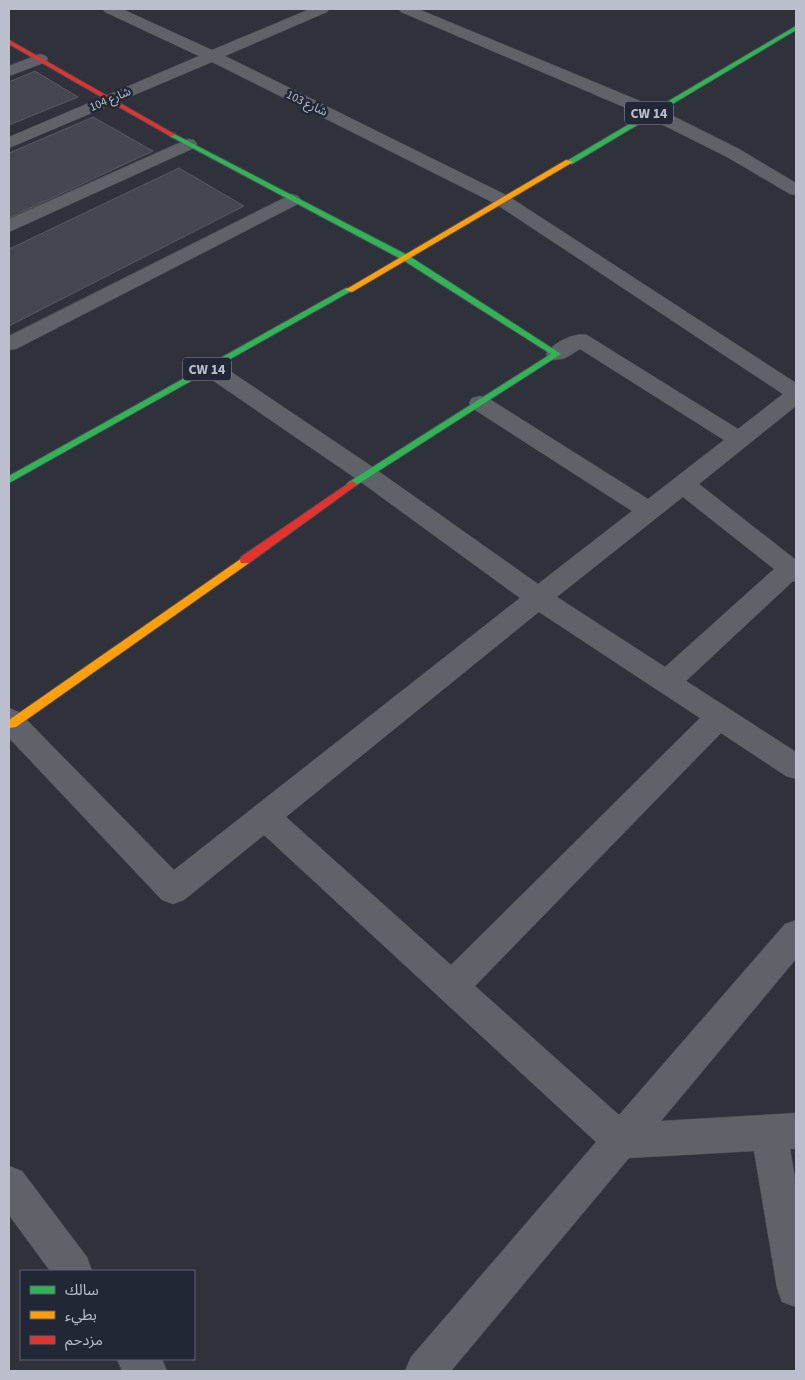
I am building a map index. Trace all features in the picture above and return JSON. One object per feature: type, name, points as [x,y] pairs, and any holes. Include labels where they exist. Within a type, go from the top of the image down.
[{"type":"street","name":"شارع 103","points":[[110,9],[212,56],[502,200],[796,394]]},
{"type":"street","name":"شارع 104","points":[[9,143],[322,9]]},
{"type":"street","points":[[406,9],[652,112],[733,153],[796,190]]},
{"type":"street","points":[[282,12],[297,19]]},
{"type":"street","name":"CW 14","points":[[9,480],[406,258],[796,28]]},
{"type":"street","points":[[9,42],[188,144],[406,258],[557,354]]},
{"type":"street","points":[[9,71],[40,59]]},
{"type":"street","points":[[9,226],[188,144]]},
{"type":"street","points":[[9,344],[292,200]]},
{"type":"street","points":[[740,440],[580,340],[366,474],[10,722],[173,890],[538,598],[684,485],[740,440],[796,394]]},
{"type":"street","points":[[210,368],[366,474],[538,598],[796,767]]},
{"type":"street","points":[[480,403],[649,511]]},
{"type":"street","points":[[667,682],[793,571],[684,485]]},
{"type":"street","points":[[452,987],[719,716]]},
{"type":"street","points":[[265,816],[621,1141],[783,1132],[796,1288]]},
{"type":"street","points":[[424,1371],[796,935]]},
{"type":"street","points":[[9,1184],[72,1270]]},
{"type":"street","points":[[138,1360],[147,1371]]},
{"type":"building","points":[[35,71],[78,97],[9,125],[9,82]]},
{"type":"building","points":[[93,117],[153,151],[9,218],[9,153]]},
{"type":"building","points":[[179,168],[244,206],[9,326],[9,249]]},
{"type":"traffic: fast","points":[[569,162],[796,28]]},
{"type":"traffic: fast","points":[[172,135],[406,258],[557,354],[352,484]]},
{"type":"traffic: fast","points":[[9,480],[349,290]]},
{"type":"traffic: slow","points":[[349,290],[569,162]]},
{"type":"traffic: slow","points":[[12,724],[245,560]]},
{"type":"traffic: jam","points":[[9,42],[172,135]]},
{"type":"traffic: jam","points":[[245,560],[352,484]]}]
